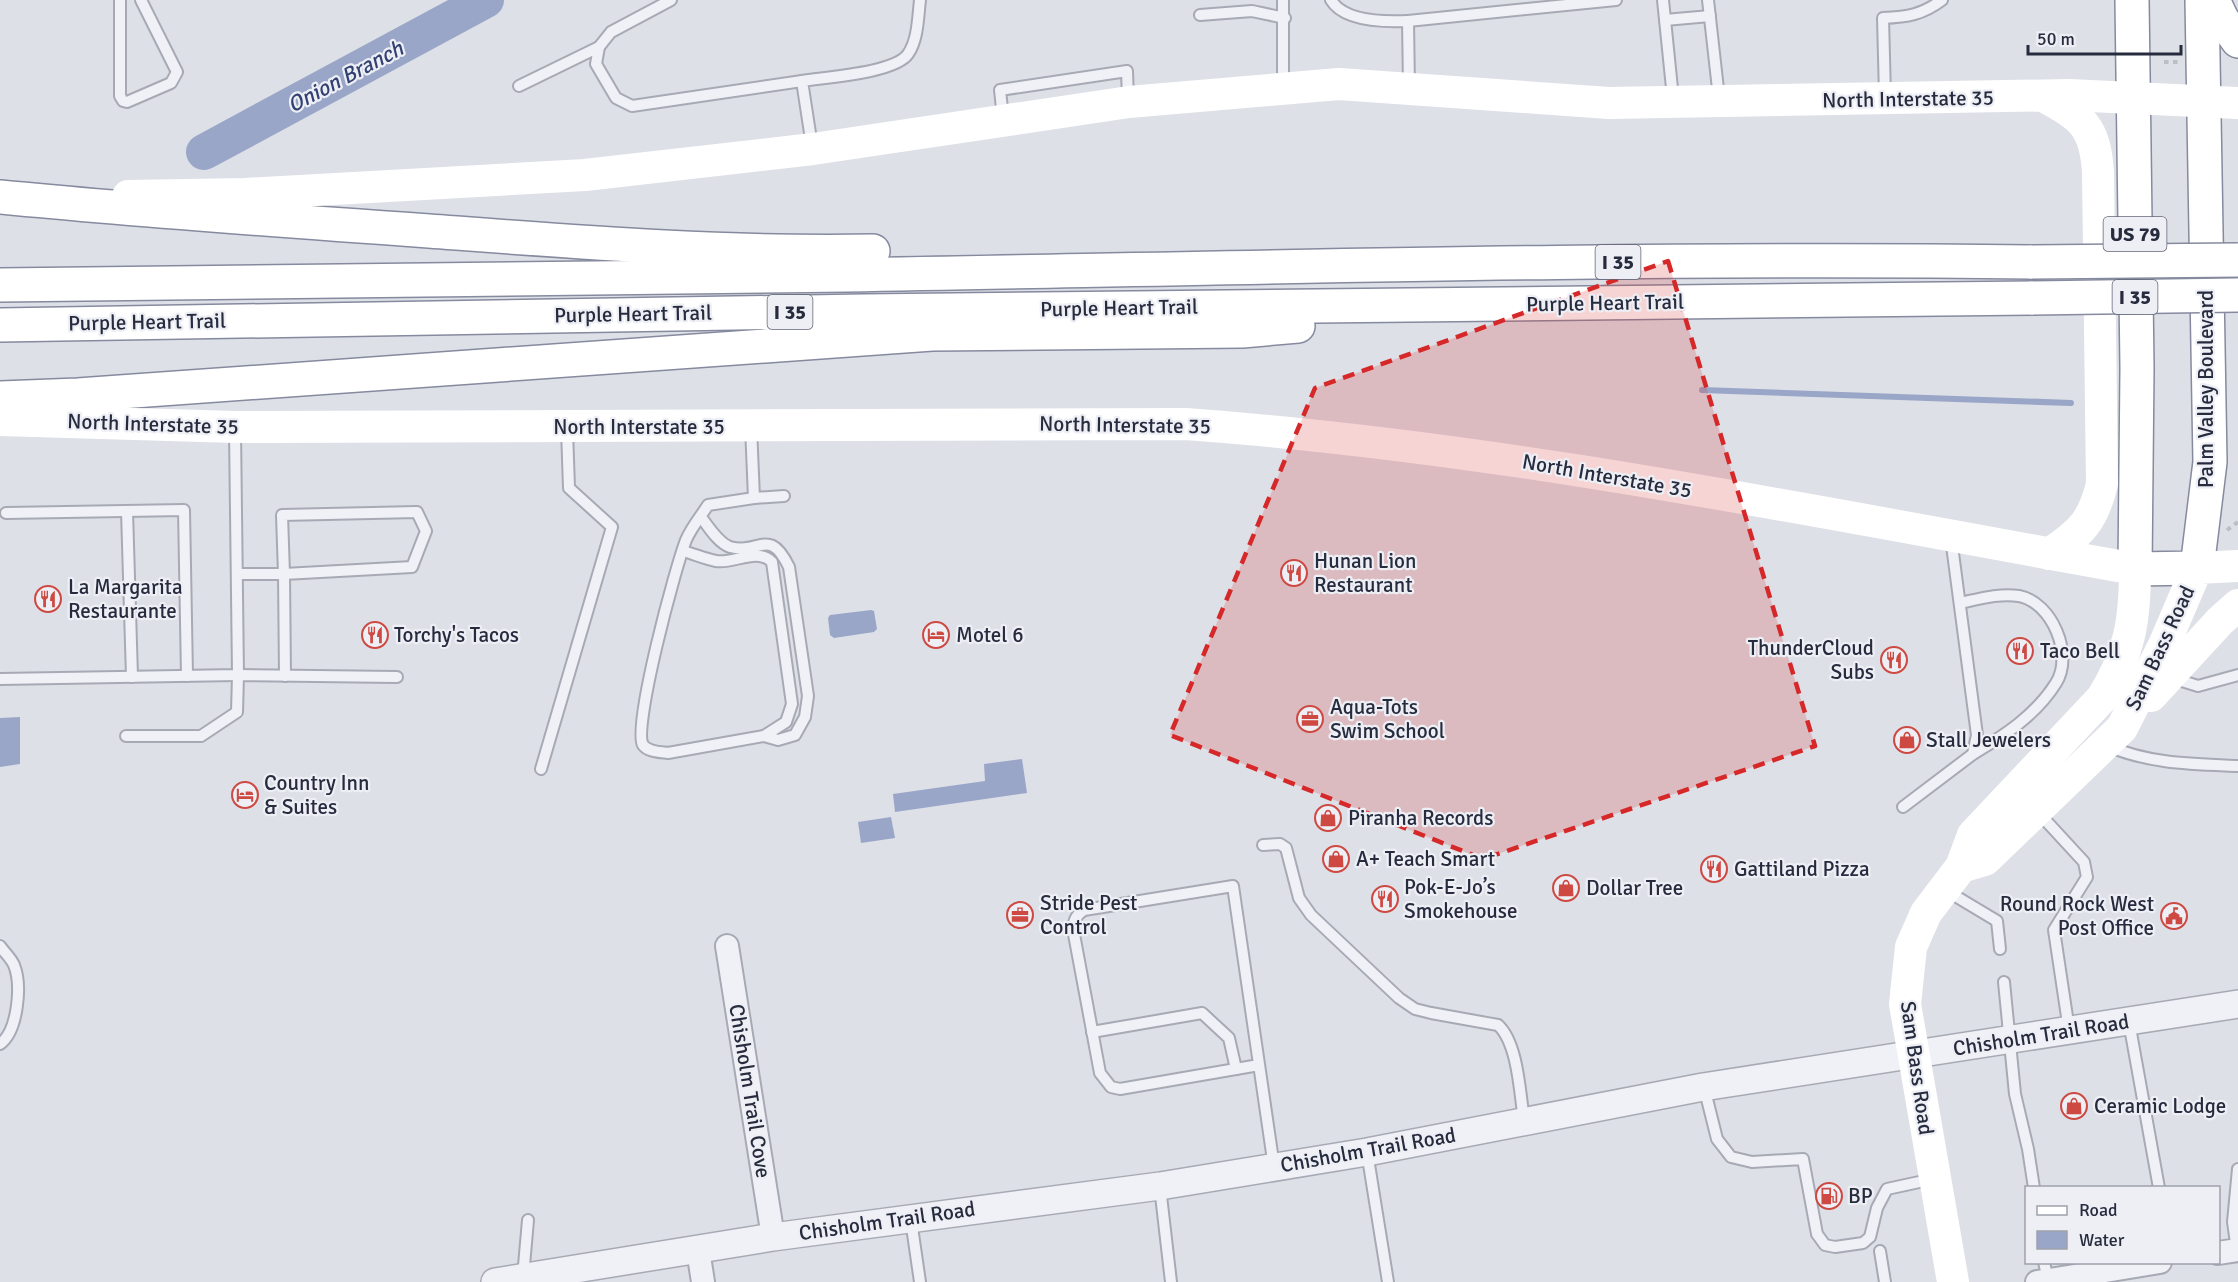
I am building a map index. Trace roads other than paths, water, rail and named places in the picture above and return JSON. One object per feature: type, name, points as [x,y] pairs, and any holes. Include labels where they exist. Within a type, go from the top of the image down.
[{"type":"highway","name":"US 79","points":[[2132,0],[2137,368],[2135,568]]},
{"type":"highway","name":"Palm Valley Boulevard","points":[[2197,568],[2210,462],[2202,0]]},
{"type":"highway","points":[[2213,0],[2222,19],[2238,40]]},
{"type":"highway","points":[[0,196],[160,212],[626,246],[839,252],[1104,248],[1396,264]]},
{"type":"highway","name":"Purple Heart Trail","points":[[0,285],[855,275],[1396,264],[1840,260],[2032,262],[2238,260]]},
{"type":"highway","name":"Purple Heart Trail","points":[[0,325],[2238,295]]},
{"type":"highway","points":[[0,398],[78,395],[932,334],[1242,330],[1580,303]]},
{"type":"highway","name":"North Interstate 35","points":[[2135,568],[2197,568]]},
{"type":"main road","name":"North Interstate 35","points":[[0,196],[245,194],[424,186],[585,175],[813,149],[1129,102],[1339,84],[1409,87],[1609,103],[2043,96],[2238,103]]},
{"type":"main road","points":[[2043,96],[2080,119],[2090,132],[2096,148],[2098,172],[2102,484],[2093,515],[2082,529],[2049,554]]},
{"type":"main road","name":"North Interstate 35","points":[[0,420],[235,427],[751,427],[1152,423],[1301,432],[1547,464],[2135,568]]},
{"type":"main road","name":"North Interstate 35","points":[[2197,568],[2238,566]]},
{"type":"main road","name":"Sam Bass Road","points":[[1953,1282],[1933,1179],[1905,1004],[1911,947],[1926,913],[1952,878],[1985,860],[2102,698],[2124,657],[2131,634],[2135,608],[2135,568]]},
{"type":"main road","name":"Sam Bass Road","points":[[2027,800],[2114,736],[2164,645],[2197,568]]},
{"type":"main road","points":[[2114,736],[2220,621],[2238,605]]},
{"type":"street","name":"Chisholm Trail Cove","points":[[727,946],[774,1237]]},
{"type":"street","name":"Chisholm Trail Road","points":[[495,1282],[576,1276],[698,1250],[774,1237],[1160,1186],[1367,1152],[1703,1087],[2238,1004]]},
{"type":"street","points":[[698,1250],[703,1282]]},
{"type":"street","points":[[2043,1275],[2083,1278],[2121,1275],[2157,1264]]},
{"type":"lane","points":[[120,0],[120,96],[123,101],[127,102],[171,83],[177,72],[141,0]]},
{"type":"lane","points":[[519,86],[599,47],[611,32],[671,0]]},
{"type":"lane","points":[[599,47],[596,64],[616,98],[632,106],[896,66],[908,55],[915,40],[920,0]]},
{"type":"lane","points":[[1283,0],[1285,18],[1283,87]]},
{"type":"lane","points":[[1331,0],[1343,12],[1389,22],[1616,0]]},
{"type":"lane","points":[[1663,0],[1673,102]]},
{"type":"lane","points":[[1708,0],[1720,102]]},
{"type":"lane","points":[[1885,100],[1883,18],[1913,16],[1927,11],[1942,0]]},
{"type":"lane","points":[[1200,15],[1252,11],[1285,18]]},
{"type":"lane","points":[[1665,20],[1710,16]]},
{"type":"lane","points":[[1408,21],[1409,87]]},
{"type":"lane","points":[[802,81],[813,149]]},
{"type":"lane","points":[[126,736],[201,736],[237,712],[235,427]]},
{"type":"lane","points":[[542,769],[612,527],[569,488],[567,427]]},
{"type":"lane","points":[[751,427],[754,498]]},
{"type":"lane","points":[[683,550],[718,562],[759,555],[766,556],[772,561],[792,704],[786,722],[764,736],[668,753],[653,751],[644,746],[640,736],[641,718],[683,550],[687,538],[708,505],[784,496]]},
{"type":"lane","points":[[6,513],[184,510],[187,676]]},
{"type":"lane","points":[[127,511],[132,677]]},
{"type":"lane","points":[[237,574],[284,574],[412,567],[426,531],[417,512],[282,515],[284,574],[285,676]]},
{"type":"lane","points":[[700,517],[720,540],[730,547],[771,544],[780,550],[789,567],[808,696],[805,717],[795,735],[778,740],[764,736]]},
{"type":"lane","points":[[1951,536],[1977,735],[1973,754]]},
{"type":"lane","points":[[1903,807],[1973,754],[2015,728],[2058,681],[2062,642],[2041,609],[2021,596],[1995,596],[1960,603]]},
{"type":"lane","points":[[0,679],[238,675],[397,677]]},
{"type":"lane","points":[[2169,677],[2198,686],[2238,675]]},
{"type":"lane","points":[[2114,736],[2127,754],[2160,762],[2238,766]]},
{"type":"lane","points":[[2027,800],[2084,862],[2087,871],[2087,877],[2054,930],[2068,1030]]},
{"type":"lane","points":[[1263,845],[1280,844],[1286,848],[1299,898],[1311,915],[1399,998],[1415,1009],[1498,1025],[1506,1032],[1511,1045],[1524,1122]]},
{"type":"lane","points":[[1952,878],[1997,921],[2000,950]]},
{"type":"lane","points":[[1259,1065],[1120,1089],[1111,1087],[1100,1073],[1073,929],[1074,920],[1079,913],[1233,886],[1274,1167]]},
{"type":"lane","points":[[0,946],[14,965],[19,1002],[6,1040],[0,1044]]},
{"type":"lane","points":[[2004,982],[2014,1094],[2028,1149],[2034,1186]]},
{"type":"lane","points":[[1092,1032],[1202,1013],[1229,1038],[1236,1068]]},
{"type":"lane","points":[[2129,1020],[2159,1186]]},
{"type":"lane","points":[[1703,1087],[1717,1139],[1731,1157],[1752,1162],[1803,1159],[1817,1234],[1825,1245],[1835,1247],[1863,1243],[1870,1237],[1877,1208],[1887,1189],[1933,1179]]},
{"type":"lane","points":[[1367,1152],[1388,1282]]},
{"type":"lane","points":[[2231,1251],[2238,1169]]},
{"type":"lane","points":[[1160,1186],[1171,1282]]},
{"type":"lane","points":[[911,1218],[920,1282]]},
{"type":"lane","points":[[524,1280],[528,1220]]},
{"type":"lane","points":[[1880,1251],[1885,1282]]},
{"type":"water","points":[[874,611],[877,629],[874,632],[834,638],[830,635],[828,618],[830,615]]},
{"type":"water","points":[[20,717],[20,764],[0,767],[0,718]]},
{"type":"water","points":[[1022,759],[1027,793],[895,812],[893,794],[985,781],[984,764]]},
{"type":"water","points":[[891,817],[895,838],[861,843],[858,822]]},
{"type":"waterway","name":"Onion Branch","points":[[204,152],[486,0]]},
{"type":"waterway","points":[[1702,390],[2071,403]]},
{"type":"place","name":"Hunan Lion Restaurant","points":[[1294,573]]},
{"type":"place","name":"La Margarita Restaurante","points":[[48,599]]},
{"type":"place","name":"Torchy's Tacos","points":[[375,635]]},
{"type":"place","name":"Motel 6","points":[[936,635]]},
{"type":"place","name":"Taco Bell","points":[[2020,651]]},
{"type":"place","name":"ThunderCloud Subs","points":[[1894,660]]},
{"type":"place","name":"Aqua-Tots Swim School","points":[[1310,719]]},
{"type":"place","name":"Stall Jewelers","points":[[1907,740]]},
{"type":"place","name":"Country Inn & Suites","points":[[245,795]]},
{"type":"place","name":"Piranha Records","points":[[1328,818]]},
{"type":"place","name":"A+ Teach Smart","points":[[1336,859]]},
{"type":"place","name":"Gattiland Pizza","points":[[1714,869]]},
{"type":"place","name":"Dollar Tree","points":[[1566,888]]},
{"type":"place","name":"Pok-E-Jo’s Smokehouse","points":[[1385,899]]},
{"type":"place","name":"Stride Pest Control","points":[[1020,915]]},
{"type":"place","name":"Round Rock West Post Office","points":[[2174,916]]},
{"type":"place","name":"Ceramic Lodge","points":[[2074,1106]]},
{"type":"place","name":"BP","points":[[1829,1196]]}]
